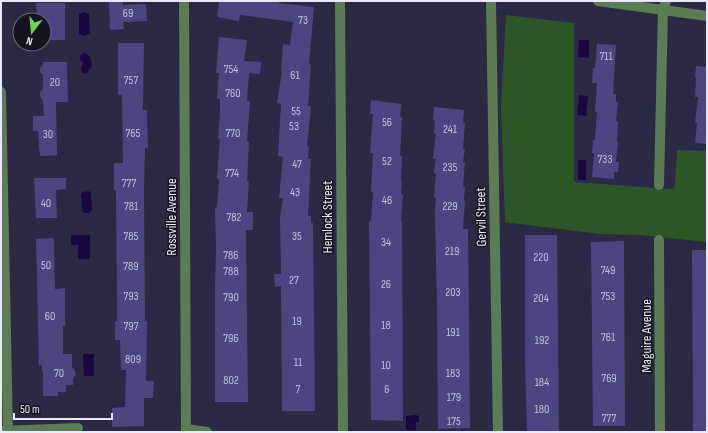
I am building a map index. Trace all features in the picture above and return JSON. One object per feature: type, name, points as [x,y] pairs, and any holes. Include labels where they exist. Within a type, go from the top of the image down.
[{"type":"street","name":"Rossville Avenue","points":[[184,1],[186,431]]},
{"type":"street","name":"Hemlock Street","points":[[340,1],[343,432]]},
{"type":"street","name":"Gervil Street","points":[[491,1],[498,432]]},
{"type":"street","points":[[598,1],[664,5],[707,16]]},
{"type":"street","points":[[659,185],[664,5]]},
{"type":"street","points":[[1,92],[6,431],[78,428]]},
{"type":"street","name":"Maguire Avenue","points":[[659,240],[660,432]]},
{"type":"street","points":[[186,431],[207,432]]},
{"type":"green space","points":[[506,15],[574,23],[574,182],[672,189],[675,185],[677,150],[707,151],[707,242],[640,235],[600,234],[505,222],[501,107]]},
{"type":"shaded area","points":[[84,12],[89,14],[90,33],[85,36],[79,34],[79,14]]},
{"type":"shaded area","points":[[579,40],[589,40],[589,58],[578,57]]},
{"type":"shaded area","points":[[83,53],[89,56],[92,62],[89,72],[86,74],[82,73],[81,68],[83,63],[80,60],[80,56]]},
{"type":"shaded area","points":[[579,95],[588,96],[586,116],[577,115]]},
{"type":"shaded area","points":[[578,160],[586,160],[586,180],[578,180]]},
{"type":"shaded area","points":[[89,191],[91,193],[92,210],[89,213],[84,213],[82,210],[81,194]]},
{"type":"shaded area","points":[[71,235],[90,235],[90,259],[78,259],[78,245],[71,245]]},
{"type":"shaded area","points":[[83,354],[94,354],[94,376],[84,376]]},
{"type":"shaded area","points":[[406,416],[419,416],[419,422],[416,422],[416,430],[406,430]]},
{"type":"building","points":[[109,1],[123,1],[123,5],[146,4],[147,21],[123,22],[124,29],[110,30]]},
{"type":"building","points":[[219,1],[272,1],[314,7],[309,64],[311,65],[308,106],[311,106],[307,146],[309,146],[308,159],[311,159],[308,216],[311,216],[311,223],[313,223],[315,411],[282,411],[281,286],[275,287],[274,274],[281,274],[280,217],[283,198],[279,198],[283,157],[278,156],[281,104],[277,103],[282,71],[283,44],[290,45],[293,22],[240,15],[239,21],[217,17]]},
{"type":"building","points":[[36,3],[65,3],[65,40],[52,40],[52,12],[37,12]]},
{"type":"building","points":[[219,37],[247,40],[244,61],[261,62],[260,74],[249,73],[247,101],[250,101],[247,141],[249,142],[247,181],[249,181],[247,212],[253,212],[253,230],[246,230],[248,402],[215,402],[215,208],[217,207],[219,179],[217,178],[220,139],[218,139],[220,99],[217,99],[219,73],[216,73]]},
{"type":"building","points":[[118,43],[144,43],[143,110],[147,110],[148,148],[145,148],[144,191],[145,321],[147,321],[146,381],[154,381],[153,398],[144,398],[144,426],[112,427],[112,408],[125,407],[126,370],[121,370],[120,340],[115,340],[115,321],[117,321],[116,190],[114,190],[114,163],[123,163],[122,95],[118,95]]},
{"type":"building","points":[[597,44],[616,45],[613,94],[616,94],[616,102],[618,102],[616,121],[618,121],[618,142],[616,162],[619,162],[618,172],[614,172],[614,179],[592,177],[594,153],[592,153],[593,140],[595,140],[597,112],[595,112],[597,83],[592,83]]},
{"type":"building","points":[[43,62],[67,62],[68,102],[56,102],[57,155],[40,156],[38,131],[33,131],[33,116],[44,116],[43,100],[40,97],[40,92],[43,89],[43,75],[40,72],[40,68],[43,65]]},
{"type":"building","points":[[696,66],[707,67],[707,144],[695,143],[697,123],[695,123],[698,97],[695,97]]},
{"type":"building","points":[[371,100],[401,104],[400,117],[402,117],[400,156],[402,156],[401,194],[403,194],[401,221],[403,421],[371,420],[369,221],[371,221],[373,192],[371,192],[373,153],[370,153],[373,114],[370,114]]},
{"type":"building","points":[[434,107],[464,110],[463,123],[465,123],[463,149],[465,149],[463,162],[465,162],[463,187],[465,187],[465,201],[463,229],[468,229],[470,428],[438,429],[436,198],[434,198],[436,173],[434,173],[436,159],[433,159],[436,134],[434,134]]},
{"type":"building","points":[[34,178],[66,178],[66,189],[56,190],[57,218],[36,218]]},
{"type":"building","points":[[525,235],[557,235],[559,432],[527,432],[525,360]]},
{"type":"building","points":[[54,238],[55,289],[65,288],[63,354],[72,354],[72,367],[75,370],[76,375],[73,378],[73,385],[66,385],[66,392],[58,392],[58,396],[43,396],[43,371],[42,365],[39,365],[36,239]]},
{"type":"building","points":[[624,241],[625,426],[593,426],[591,242]]},
{"type":"building","points":[[692,250],[707,250],[707,432],[693,432]]}]
